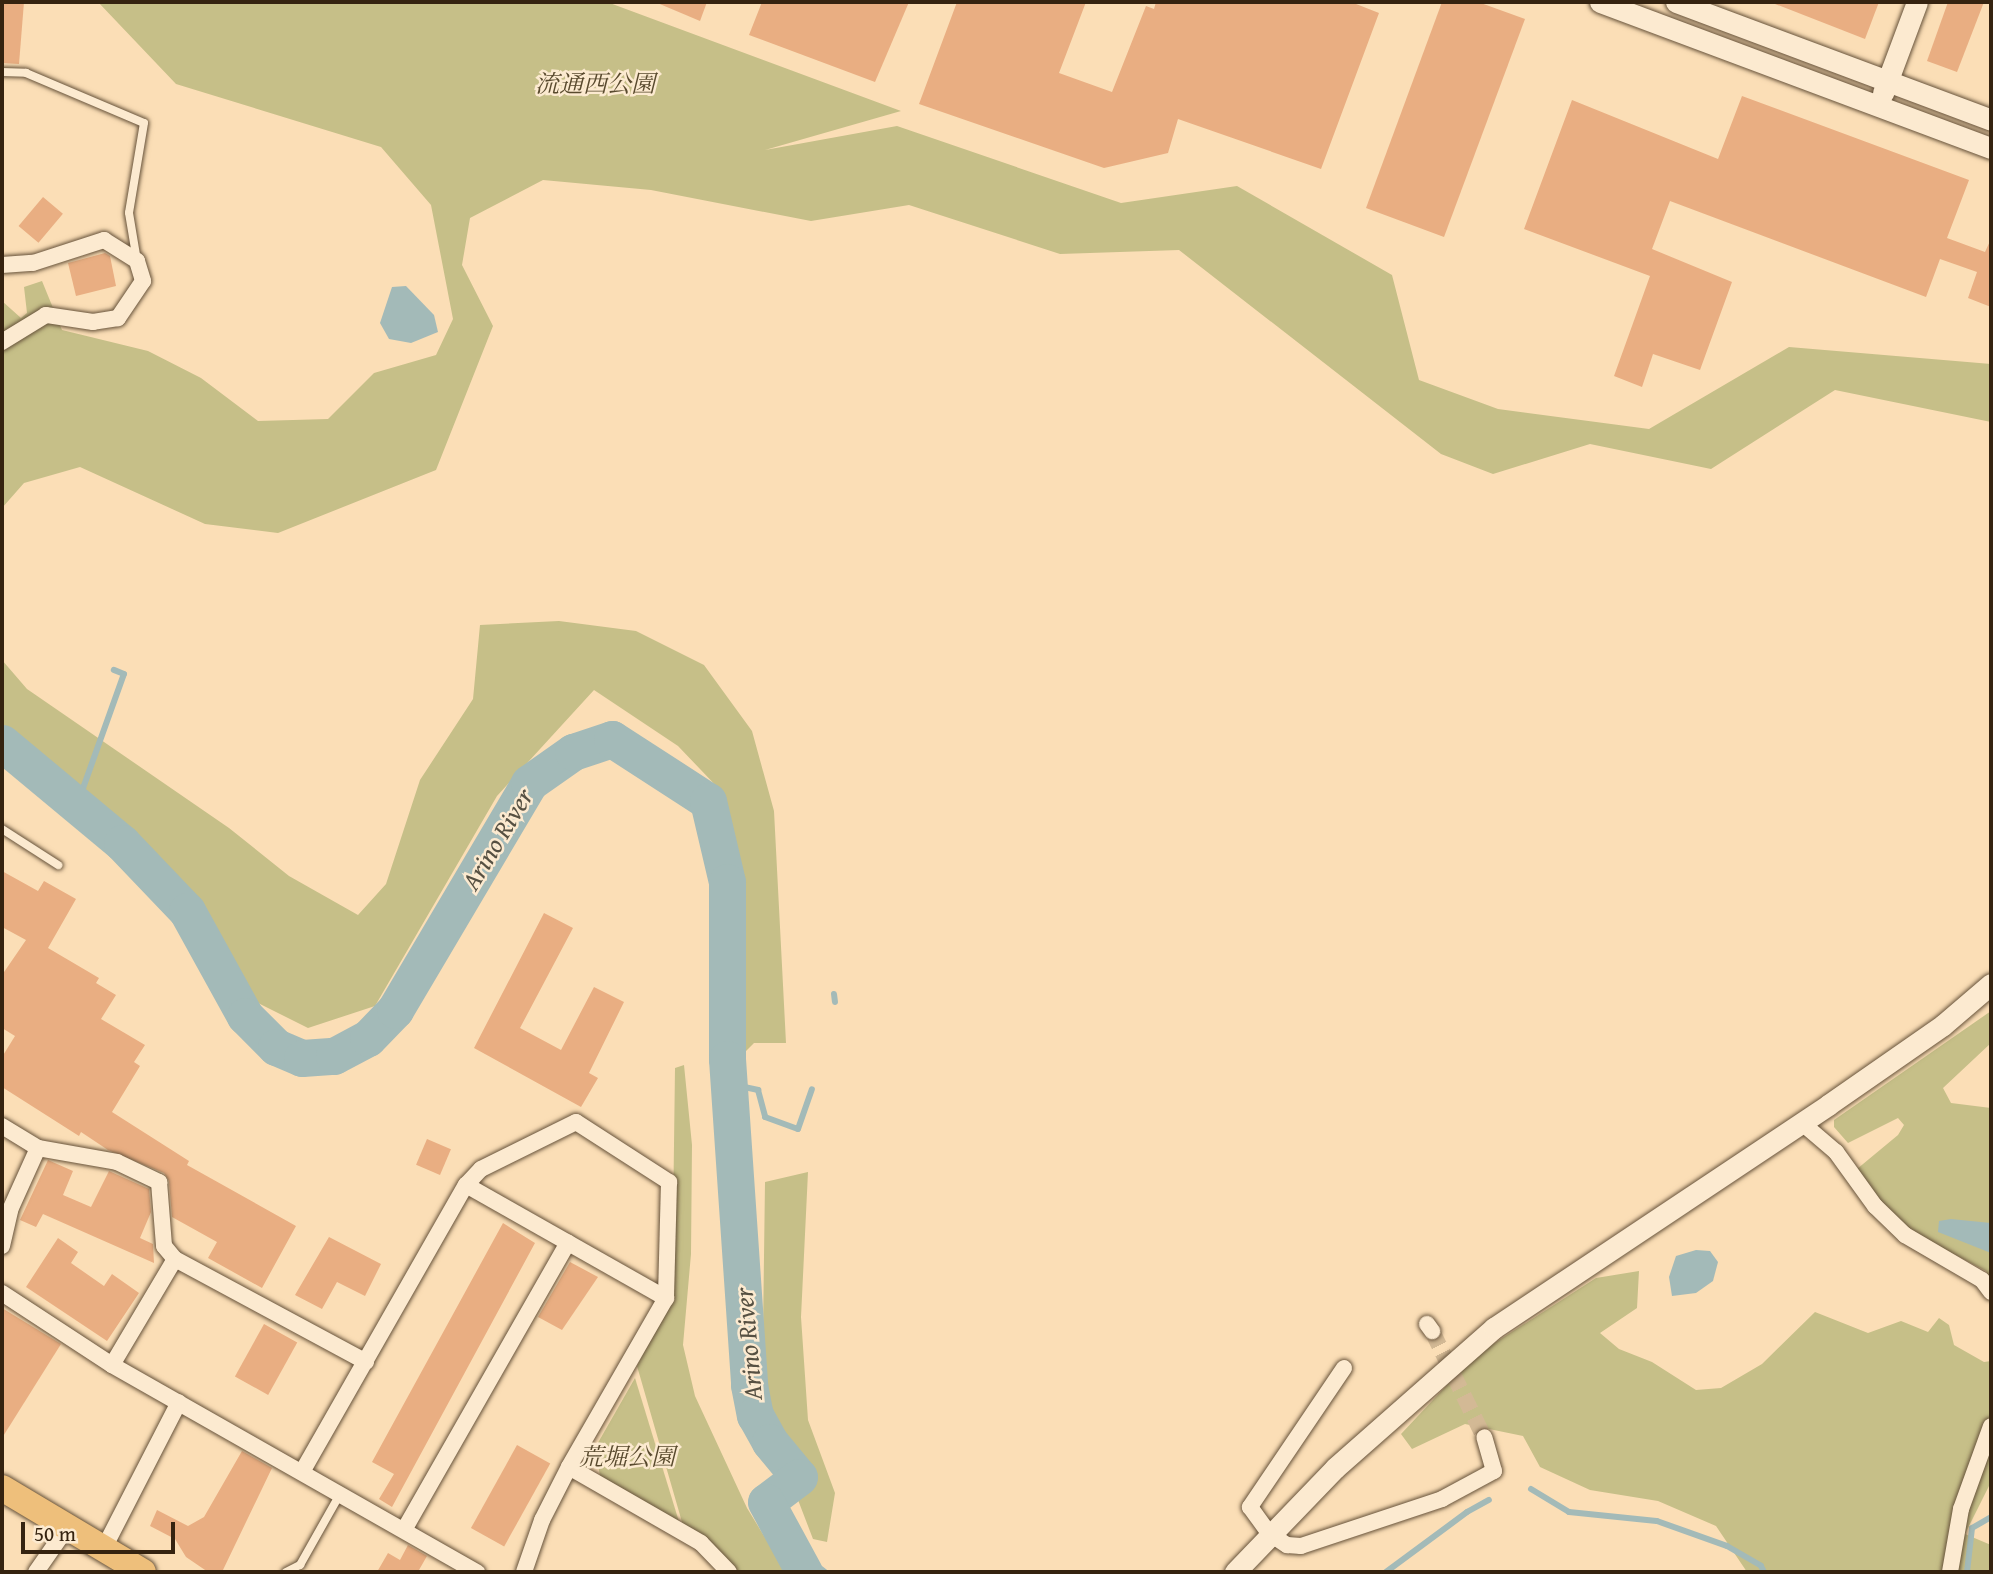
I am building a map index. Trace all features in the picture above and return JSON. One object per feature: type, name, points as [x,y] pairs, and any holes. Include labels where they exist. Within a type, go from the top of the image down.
[{"type":"main road","points":[[2,1488],[66,1529],[143,1572]]},
{"type":"street","points":[[1600,2],[1991,148]]},
{"type":"street","points":[[1676,2],[1991,120]]},
{"type":"street","points":[[1878,105],[1917,2]]},
{"type":"street","points":[[2,265],[33,263],[104,240],[137,261],[143,281],[118,318],[93,322],[46,315],[2,342]]},
{"type":"street","points":[[1235,1572],[1269,1533],[1377,1428],[1494,1328],[1943,1026],[1991,984]]},
{"type":"street","points":[[302,1472],[466,1185],[481,1169],[576,1122],[669,1182],[666,1298],[569,1467],[542,1520],[524,1572]]},
{"type":"street","points":[[1802,1123],[1836,1152],[1875,1206],[1905,1235],[1982,1280],[1991,1292]]},
{"type":"street","points":[[2,1126],[38,1148],[117,1162],[159,1182],[164,1246],[175,1259],[366,1362]]},
{"type":"street","points":[[2,1246],[10,1210],[38,1148]]},
{"type":"street","points":[[466,1185],[666,1298]]},
{"type":"street","points":[[404,1531],[568,1243]]},
{"type":"street","points":[[112,1365],[175,1259]]},
{"type":"street","points":[[2,1293],[112,1365],[477,1572]]},
{"type":"street","points":[[1344,1368],[1250,1507],[1269,1533],[1287,1545],[1301,1546],[1442,1499],[1494,1471],[1484,1437]]},
{"type":"street","points":[[103,1550],[179,1402]]},
{"type":"street","points":[[1950,1572],[1961,1509],[1991,1426]]},
{"type":"street","points":[[569,1467],[701,1543],[729,1572]]},
{"type":"street","points":[[36,1572],[66,1529]]},
{"type":"lane","points":[[2,72],[26,74],[144,122],[129,213],[137,261]]},
{"type":"lane","points":[[2,829],[58,865]]},
{"type":"lane","points":[[286,1572],[300,1565],[340,1494]]},
{"type":"green space","name":"流通西公園","points":[[98,2],[607,2],[901,111],[765,150],[897,126],[1121,203],[1237,186],[1392,275],[1419,380],[1498,409],[1649,429],[1789,347],[1991,364],[1991,422],[1835,390],[1711,469],[1590,444],[1493,474],[1441,454],[1179,250],[1060,254],[909,205],[811,221],[651,190],[543,180],[470,218],[462,265],[493,326],[436,470],[278,533],[205,524],[80,467],[24,483],[2,508],[2,301],[21,318],[27,313],[24,287],[42,281],[62,330],[148,351],[201,378],[258,421],[328,419],[374,373],[436,355],[453,319],[431,205],[381,147],[176,84]]},
{"type":"green space","points":[[559,621],[636,631],[704,665],[752,731],[774,811],[786,1043],[754,1043],[739,1058],[733,867],[722,792],[678,746],[594,690],[497,796],[375,1006],[308,1028],[258,1003],[215,939],[129,828],[2,728],[2,660],[27,689],[229,828],[289,876],[358,915],[386,884],[420,780],[473,699],[480,625]]},
{"type":"green space","points":[[1991,1011],[1991,1043],[1943,1088],[1951,1103],[1991,1108],[1991,1279],[1986,1271],[1910,1231],[1882,1206],[1857,1169],[1898,1135],[1904,1125],[1898,1118],[1848,1143],[1834,1127],[1834,1120]]},
{"type":"green space","points":[[684,1065],[692,1145],[691,1254],[683,1345],[695,1396],[747,1508],[786,1572],[739,1572],[684,1529],[637,1366],[672,1297],[675,1068]]},
{"type":"green space","points":[[808,1172],[801,1317],[808,1420],[835,1493],[827,1542],[813,1539],[762,1406],[765,1182]]},
{"type":"green space","points":[[1639,1271],[1637,1308],[1600,1333],[1619,1349],[1652,1362],[1696,1390],[1721,1388],[1762,1364],[1815,1312],[1868,1333],[1901,1321],[1928,1332],[1939,1318],[1949,1325],[1954,1345],[1984,1362],[1991,1361],[1991,1482],[1965,1534],[1991,1545],[1991,1572],[1747,1572],[1716,1526],[1658,1501],[1590,1490],[1540,1467],[1523,1436],[1465,1424],[1412,1449],[1401,1434],[1464,1367],[1493,1344],[1596,1278]]},
{"type":"green space","name":"荒堀公園","points":[[635,1378],[680,1525],[600,1476],[595,1448]]},
{"type":"water","points":[[406,286],[434,315],[438,332],[411,343],[389,339],[380,323],[392,287]]},
{"type":"water","points":[[1951,1219],[1991,1223],[1991,1253],[1938,1232],[1939,1221]]},
{"type":"water","points":[[1696,1250],[1710,1251],[1718,1262],[1713,1281],[1696,1293],[1672,1296],[1669,1277],[1676,1256]]},
{"type":"building","points":[[2,2],[24,2],[19,64],[2,63]]},
{"type":"building","points":[[655,2],[707,2],[700,21]]},
{"type":"building","points":[[762,2],[909,2],[875,82],[749,35]]},
{"type":"building","points":[[957,2],[1086,2],[1059,73],[1112,92],[1146,6],[1154,9],[1156,2],[1351,2],[1379,13],[1321,169],[1178,119],[1168,153],[1104,168],[919,104]]},
{"type":"building","points":[[1442,2],[1478,2],[1525,19],[1444,237],[1366,208]]},
{"type":"building","points":[[1770,2],[1879,2],[1865,39]]},
{"type":"building","points":[[1948,2],[1984,2],[1957,72],[1927,61]]},
{"type":"building","points":[[1742,96],[1969,180],[1947,238],[1985,252],[1991,239],[1991,307],[1968,298],[1977,272],[1940,259],[1926,297],[1670,201],[1652,249],[1732,282],[1700,370],[1653,354],[1642,387],[1614,376],[1650,276],[1524,229],[1572,100],[1718,159]]},
{"type":"building","points":[[43,197],[63,214],[38,243],[19,226]]},
{"type":"building","points":[[105,253],[110,256],[116,286],[76,296],[68,263]]},
{"type":"building","points":[[2,871],[38,891],[44,881],[76,899],[48,948],[99,978],[96,983],[116,995],[101,1019],[145,1045],[134,1062],[140,1066],[112,1112],[189,1161],[187,1165],[296,1226],[262,1288],[208,1258],[217,1242],[172,1217],[169,1181],[164,1173],[108,1150],[81,1132],[79,1136],[2,1087],[2,1057],[15,1036],[2,1028],[2,975],[26,940],[2,927]]},
{"type":"building","points":[[544,913],[573,928],[520,1028],[561,1050],[594,987],[624,1002],[589,1073],[598,1078],[581,1107],[474,1048]]},
{"type":"building","points":[[427,1139],[451,1149],[440,1175],[416,1165]]},
{"type":"building","points":[[48,1160],[73,1171],[63,1195],[91,1207],[109,1171],[149,1189],[151,1212],[140,1238],[153,1244],[154,1263],[43,1214],[36,1227],[20,1220]]},
{"type":"building","points":[[503,1223],[535,1243],[392,1507],[379,1499],[394,1474],[372,1462]]},
{"type":"building","points":[[329,1237],[381,1264],[365,1296],[337,1282],[322,1309],[295,1295]]},
{"type":"building","points":[[58,1238],[78,1252],[71,1263],[104,1286],[112,1274],[139,1293],[107,1341],[26,1287]]},
{"type":"building","points":[[570,1262],[598,1277],[562,1330],[538,1317]]},
{"type":"building","points":[[2,1308],[61,1344],[2,1438]]},
{"type":"building","points":[[264,1324],[297,1342],[268,1395],[235,1376]]},
{"type":"building","points":[[517,1445],[550,1463],[504,1547],[471,1528]]},
{"type":"building","points":[[242,1451],[272,1468],[222,1572],[208,1572],[186,1557],[175,1539],[150,1526],[157,1510],[188,1526],[204,1517]]},
{"type":"building","points":[[408,1545],[427,1556],[419,1570],[423,1572],[377,1572],[388,1553],[400,1560]]},
{"type":"waterway","points":[[77,805],[124,674],[114,670]]},
{"type":"waterway","name":"Arino River","points":[[2,743],[122,843],[187,911],[245,1016],[276,1047],[302,1058],[334,1056],[368,1038],[395,1010],[529,783],[573,752],[612,739],[708,801],[727,882],[727,1059],[749,1385],[755,1415],[770,1442],[799,1477],[766,1502],[804,1572]]},
{"type":"waterway","points":[[834,994],[835,1002]]},
{"type":"waterway","points":[[730,1084],[758,1090],[765,1117],[798,1129],[812,1089]]},
{"type":"waterway","points":[[1531,1489],[1569,1512],[1657,1521],[1727,1546],[1761,1566],[1764,1572]]},
{"type":"waterway","points":[[1386,1572],[1467,1512],[1489,1500]]},
{"type":"waterway","points":[[1967,1572],[1972,1528],[1991,1517]]},
{"type":"waterway","points":[[789,1544],[825,1572]]},
{"type":"tunnel","points":[[1432,1331],[1484,1437]]}]
